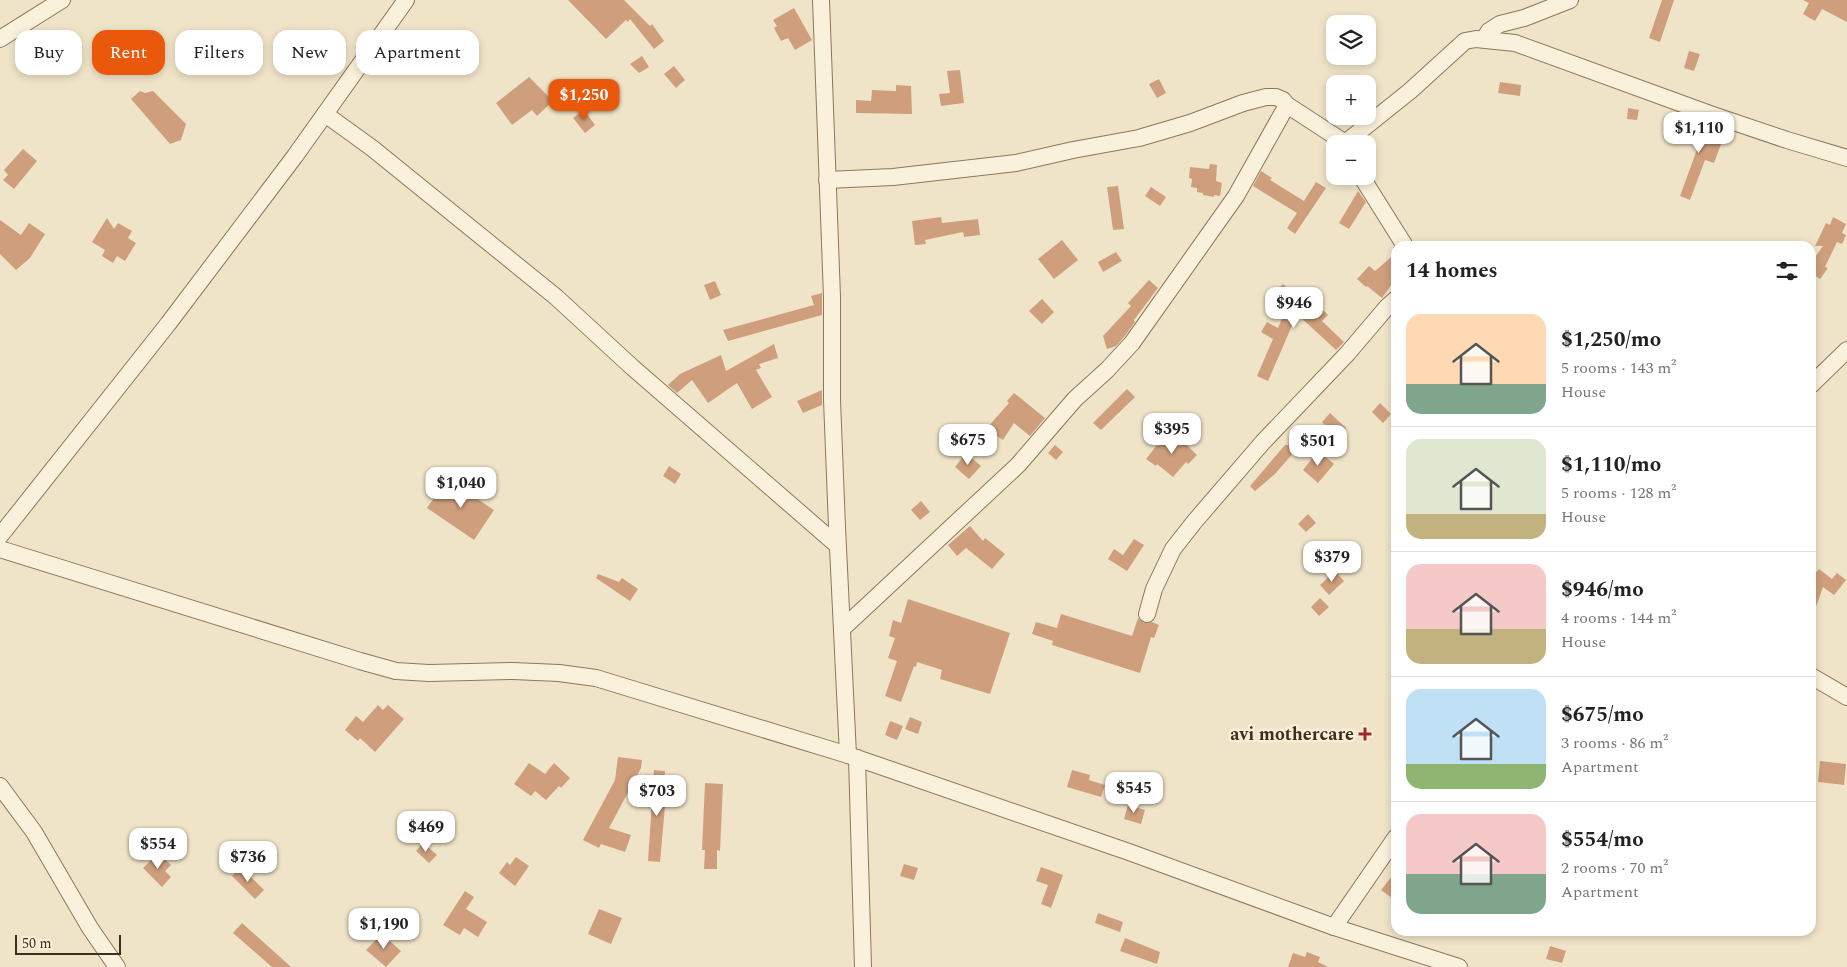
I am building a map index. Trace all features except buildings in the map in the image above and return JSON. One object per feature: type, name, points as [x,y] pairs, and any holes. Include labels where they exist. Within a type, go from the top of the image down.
[{"type":"street","points":[[0,39],[62,0]]},
{"type":"street","points":[[0,536],[168,324],[325,114],[406,0]]},
{"type":"street","points":[[820,0],[832,297],[832,400],[837,545],[852,757],[863,967]]},
{"type":"street","points":[[1484,39],[1489,32],[1500,24],[1524,18],[1570,0]]},
{"type":"street","points":[[1355,135],[1410,91],[1465,41],[1484,39],[1515,43],[1710,114],[1847,158]]},
{"type":"street","points":[[827,180],[893,177],[1016,163],[1139,138],[1190,123],[1243,103],[1276,97],[1284,100],[1287,105],[1333,135]]},
{"type":"street","points":[[842,630],[1018,466],[1075,399],[1107,370],[1132,343],[1236,196],[1287,105]]},
{"type":"street","points":[[325,114],[372,148],[556,297],[632,367],[699,423],[837,545]]},
{"type":"street","points":[[1367,185],[1402,241]]},
{"type":"street","points":[[1147,614],[1154,588],[1173,549],[1195,520],[1263,442],[1391,304]]},
{"type":"street","points":[[1816,380],[1847,350]]},
{"type":"street","points":[[0,548],[360,661],[396,670],[429,673],[513,671],[559,673],[596,678],[852,757],[1129,852],[1334,926],[1459,967]]},
{"type":"street","points":[[1816,679],[1847,697]]},
{"type":"street","points":[[0,786],[34,832],[90,928],[117,967]]},
{"type":"street","points":[[1334,926],[1391,844]]},
{"type":"place","name":"avi mothercare","points":[[1365,734]]}]
